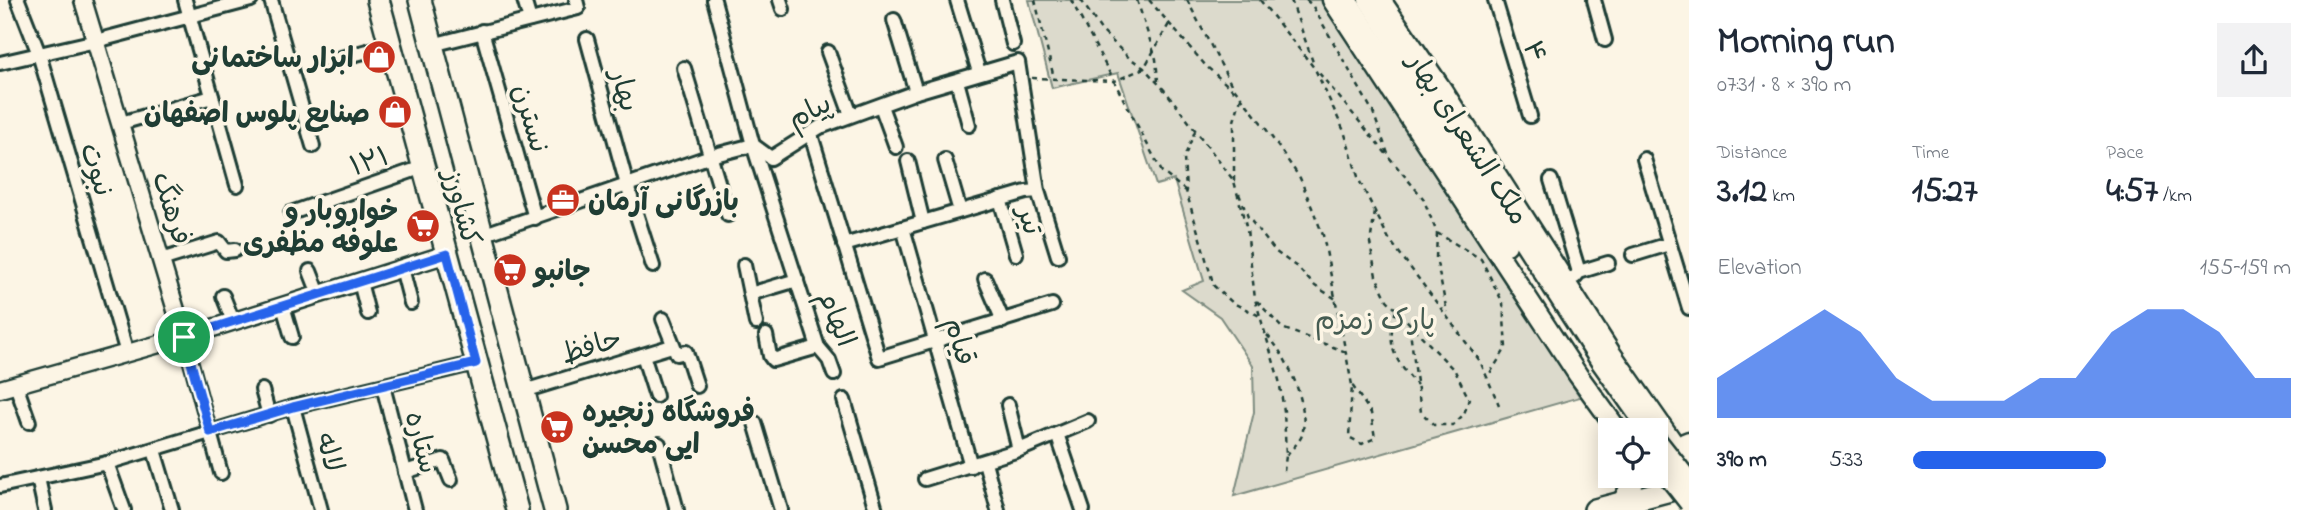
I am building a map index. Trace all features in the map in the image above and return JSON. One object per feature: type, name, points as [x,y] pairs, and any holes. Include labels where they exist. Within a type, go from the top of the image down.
[{"type":"main road","name":"کشاورز","points":[[378,0],[517,510]]},
{"type":"main road","name":"کشاورز","points":[[420,0],[555,510]]},
{"type":"main road","points":[[1332,0],[1578,375],[1609,418]]},
{"type":"main road","name":"ملک الشعرای بهار","points":[[1347,0],[1563,290]]},
{"type":"main road","name":"ملک الشعرای بهار","points":[[1368,0],[1563,290]]},
{"type":"main road","points":[[1381,0],[1443,89],[1563,290],[1600,361],[1640,418]]},
{"type":"main road","points":[[1563,290],[1588,369],[1623,418]]},
{"type":"main road","points":[[1563,290],[1678,443],[1689,483],[1595,510]]},
{"type":"main road","points":[[1668,476],[1689,502]]},
{"type":"main road","points":[[1620,505],[1630,488]]},
{"type":"street","name":"نبوت","points":[[18,0],[38,54],[127,353]]},
{"type":"street","name":"فرهنگ","points":[[83,0],[184,337],[221,473]]},
{"type":"street","points":[[185,0],[237,185]]},
{"type":"street","points":[[0,63],[251,0]]},
{"type":"street","points":[[271,0],[313,146]]},
{"type":"street","points":[[524,0],[530,20]]},
{"type":"street","points":[[432,45],[578,8],[576,0]]},
{"type":"street","name":"الهام","points":[[714,0],[753,145],[818,346],[829,360],[834,374]]},
{"type":"street","points":[[957,0],[979,72]]},
{"type":"street","points":[[1002,0],[1013,44]]},
{"type":"street","name":"۴","points":[[1495,0],[1530,116]]},
{"type":"street","points":[[1594,0],[1605,40]]},
{"type":"street","points":[[894,20],[916,92]]},
{"type":"street","name":"نسترن","points":[[482,31],[535,218]]},
{"type":"street","name":"بهار","points":[[587,39],[627,185]]},
{"type":"street","points":[[330,61],[390,45]]},
{"type":"street","points":[[828,52],[851,115]]},
{"type":"street","points":[[1018,62],[1038,191],[1058,256]]},
{"type":"street","name":"پیام","points":[[482,234],[711,156],[753,145],[771,159],[820,127],[916,92],[1018,62]]},
{"type":"street","points":[[684,68],[728,215]]},
{"type":"street","points":[[957,81],[969,125]]},
{"type":"street","points":[[121,123],[212,97]]},
{"type":"street","points":[[881,106],[896,146]]},
{"type":"street","points":[[811,135],[879,358],[1052,305]]},
{"type":"street","points":[[1644,159],[1689,308]]},
{"type":"street","points":[[945,160],[960,211]]},
{"type":"street","points":[[908,161],[923,222]]},
{"type":"street","name":"۱۲۱","points":[[291,213],[423,167]]},
{"type":"street","points":[[1552,180],[1563,290],[1608,263]]},
{"type":"street","points":[[627,185],[653,267]]},
{"type":"street","points":[[844,246],[1038,191]]},
{"type":"street","name":"تیر","points":[[1000,200],[1016,254]]},
{"type":"street","name":"قیام","points":[[903,228],[971,466]]},
{"type":"street","points":[[161,260],[219,242],[226,251],[235,250]]},
{"type":"street","points":[[1633,255],[1670,244]]},
{"type":"street","points":[[29,422],[8,387],[184,337],[447,254]]},
{"type":"street","points":[[744,265],[756,323]]},
{"type":"street","points":[[402,268],[411,303]]},
{"type":"street","points":[[310,271],[320,294]]},
{"type":"street","points":[[985,279],[1003,321]]},
{"type":"street","points":[[750,294],[797,280]]},
{"type":"street","points":[[360,282],[368,313]]},
{"type":"street","points":[[223,296],[233,321]]},
{"type":"street","points":[[283,306],[292,337]]},
{"type":"street","points":[[663,319],[677,355],[686,352],[697,386]]},
{"type":"street","points":[[766,335],[773,360],[818,346]]},
{"type":"street","name":"حافظ","points":[[524,391],[672,346]]},
{"type":"street","points":[[643,355],[656,396]]},
{"type":"street","points":[[0,486],[107,463],[293,407],[476,363]]},
{"type":"street","name":"ستاره","points":[[383,386],[415,510]]},
{"type":"street","points":[[262,390],[269,415]]},
{"type":"street","points":[[844,400],[876,510]]},
{"type":"street","points":[[1008,405],[1019,450]]},
{"type":"street","name":"لاله","points":[[293,407],[321,510]]},
{"type":"street","points":[[925,479],[1019,450],[1088,421]]},
{"type":"street","points":[[755,423],[781,510]]},
{"type":"street","points":[[1057,434],[1083,510]]},
{"type":"street","points":[[659,444],[677,510]]},
{"type":"street","points":[[154,450],[172,510]]},
{"type":"street","points":[[405,472],[443,460],[451,480]]},
{"type":"street","points":[[985,462],[998,510]]},
{"type":"street","points":[[107,463],[124,510]]},
{"type":"street","points":[[38,478],[45,510]]},
{"type":"path","points":[[1035,0],[1054,80]]},
{"type":"path","points":[[1071,0],[1162,172],[1186,191]]},
{"type":"path","points":[[1081,0],[1101,30],[1127,56],[1144,68],[1196,131],[1234,181],[1248,217],[1262,237],[1315,286],[1336,299]]},
{"type":"path","points":[[1137,0],[1153,50],[1158,83]]},
{"type":"path","points":[[1150,0],[1206,66],[1242,97]]},
{"type":"path","points":[[1187,0],[1231,84],[1300,178],[1323,235],[1352,385],[1349,437],[1362,444],[1375,438],[1371,413],[1352,385]]},
{"type":"path","points":[[1260,0],[1423,198],[1437,233],[1436,258],[1448,316]]},
{"type":"path","points":[[1291,0],[1315,69],[1344,131],[1359,180],[1403,259],[1480,361],[1499,405]]},
{"type":"path","points":[[1306,0],[1312,5],[1373,112],[1389,158]]},
{"type":"path","points":[[1018,62],[1033,79],[1115,81],[1144,68],[1169,23]]},
{"type":"path","points":[[1242,97],[1234,121],[1234,181],[1247,230],[1255,299],[1281,390],[1286,456],[1283,471]]},
{"type":"path","points":[[1196,131],[1184,158],[1186,191],[1214,286],[1233,303],[1260,316]]},
{"type":"path","points":[[1376,212],[1370,243],[1376,276],[1387,300],[1455,371],[1469,399],[1464,414],[1453,425],[1434,425],[1421,412],[1409,324]]},
{"type":"path","points":[[1437,233],[1481,258],[1503,303],[1506,348],[1487,378]]},
{"type":"path","points":[[1255,299],[1282,328],[1346,352]]},
{"type":"path","points":[[1396,310],[1391,344],[1397,363],[1417,385]]},
{"type":"path","points":[[1265,333],[1280,348],[1303,410],[1302,436],[1286,456]]},
{"type":"green space","name":"پارک زمزم","points":[[1029,0],[1325,0],[1580,397],[1234,496],[1254,412],[1253,366],[1220,317],[1182,290],[1204,281],[1174,180],[1156,185],[1118,73],[1052,88]]},
{"type":"place","name":"ابزار ساختمانی","points":[[379,57]]},
{"type":"place","name":"صنایع پلوس اصفهان","points":[[395,112]]},
{"type":"place","name":"بازرگانی آرمان","points":[[563,200]]},
{"type":"place","name":"خواروبار و علوفه مظفری","points":[[423,226]]},
{"type":"place","name":"جانبو","points":[[510,270]]},
{"type":"place","name":"فروشگاه زنجیره ایی محسن","points":[[557,427]]},
{"type":"route","points":[[447,254],[476,363],[293,407],[210,432],[184,337],[447,254]]}]
